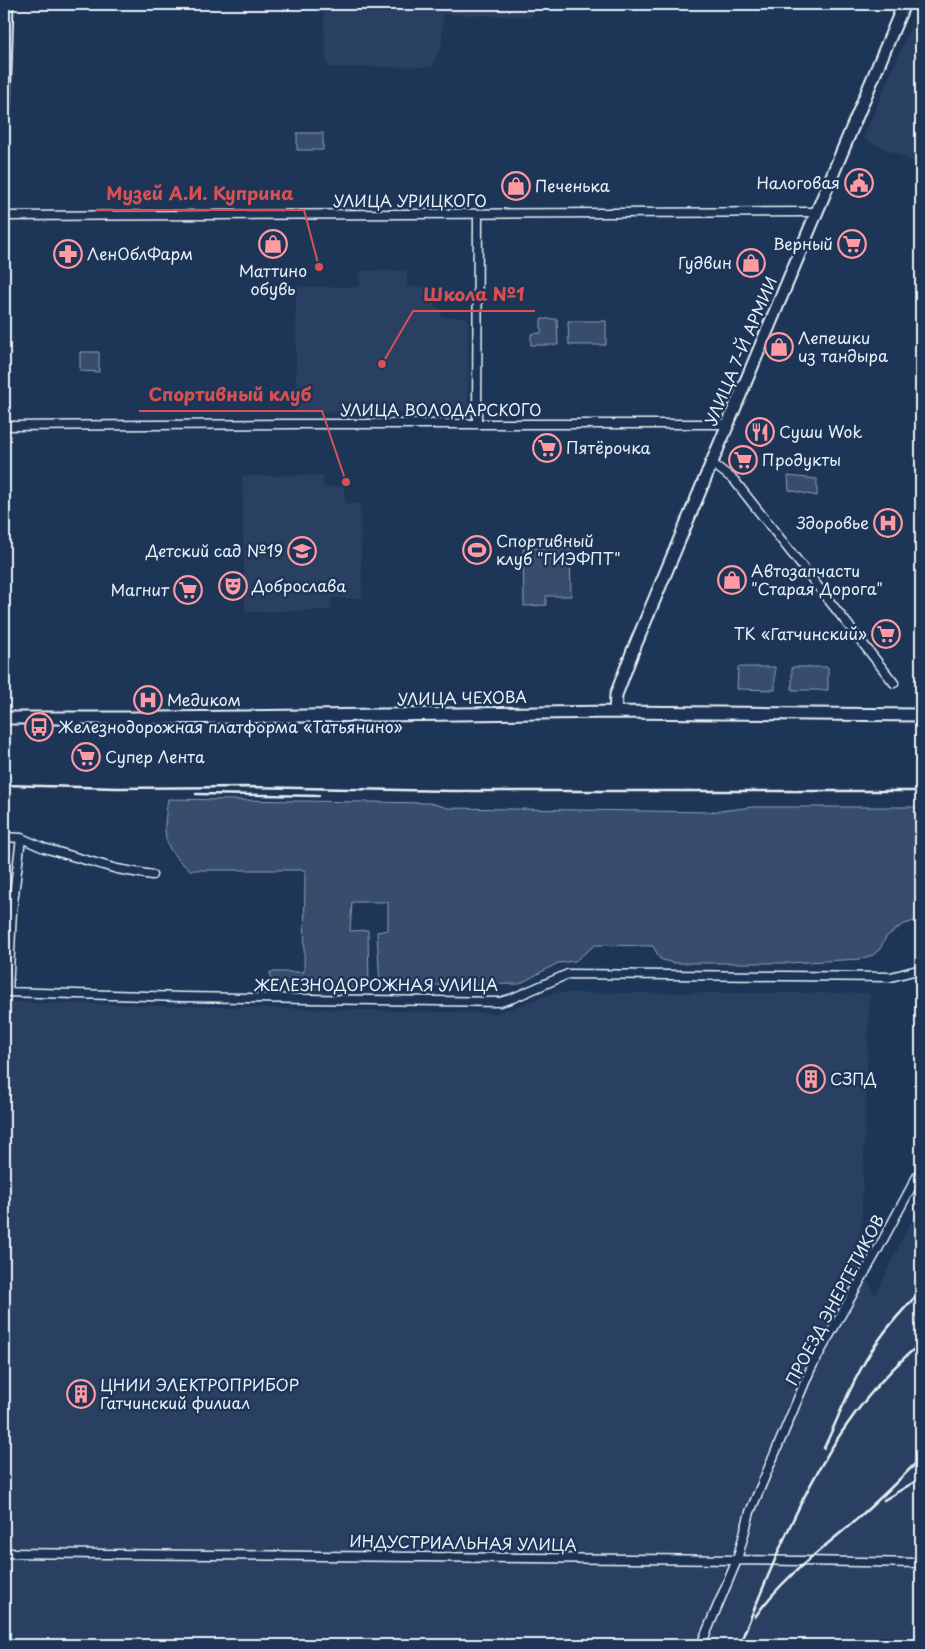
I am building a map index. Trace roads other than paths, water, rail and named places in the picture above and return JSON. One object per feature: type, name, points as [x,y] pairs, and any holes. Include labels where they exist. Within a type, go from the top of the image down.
[{"type":"street","points":[[4,106],[7,4]]},
{"type":"street","name":"УЛИЦА 7-Й АРМИИ","points":[[615,712],[616,695],[632,653],[904,4]]},
{"type":"street","name":"УЛИЦА УРИЦКОГО","points":[[4,216],[816,212]]},
{"type":"street","points":[[477,424],[478,214]]},
{"type":"street","name":"УЛИЦА ВОЛОДАРСКОГО","points":[[4,426],[728,424]]},
{"type":"street","points":[[712,463],[734,480],[894,683]]},
{"type":"street","name":"УЛИЦА ЧЕХОВА","points":[[4,718],[169,718],[615,712],[921,715]]},
{"type":"street","points":[[4,837],[21,838],[44,848],[117,869],[152,875]]},
{"type":"street","name":"ЖЕЛЕЗНОДОРОЖНАЯ УЛИЦА","points":[[21,838],[12,911],[6,992],[193,998],[500,1002],[568,974],[887,977],[921,969]]},
{"type":"street","name":"ПРОЕЗД ЭНЕРГЕТИКОВ","points":[[701,1645],[737,1560],[750,1512],[811,1368],[921,1169]]},
{"type":"street","name":"ИНДУСТРИАЛЬНАЯ УЛИЦА","points":[[4,1553],[921,1563]]},
{"type":"railway","points":[[4,785],[451,791],[921,791]]},
{"type":"railway","points":[[196,794],[319,796]]},
{"type":"railway","points":[[824,1448],[868,1356],[892,1323],[921,1291]]},
{"type":"railway","points":[[741,1641],[793,1520],[835,1443],[860,1407],[888,1374],[921,1343]]},
{"type":"railway","points":[[755,1617],[790,1577],[865,1512],[921,1458]]},
{"type":"railway","points":[[884,1500],[921,1478]]},
{"type":"place","name":"Налоговая","points":[[859,183]]},
{"type":"place","name":"Печенька","points":[[516,186]]},
{"type":"place","name":"Маттино обувь","points":[[273,244]]},
{"type":"place","name":"Верный","points":[[852,244]]},
{"type":"place","name":"ЛенОблФарм","points":[[68,254]]},
{"type":"place","name":"Гудвин","points":[[751,263]]},
{"type":"place","name":"Музей А.И. Куприна","points":[[319,267]]},
{"type":"place","name":"Лепешки из тандыра","points":[[779,347]]},
{"type":"place","name":"Школа №1","points":[[382,364]]},
{"type":"place","name":"Суши Wok","points":[[760,432]]},
{"type":"place","name":"Пятёрочка","points":[[547,448]]},
{"type":"place","name":"Продукты","points":[[743,460]]},
{"type":"place","name":"Спортивный клуб","points":[[346,482]]},
{"type":"place","name":"Здоровье","points":[[888,523]]},
{"type":"place","name":"Спортивный клуб \"ГИЭФПТ\"","points":[[477,550]]},
{"type":"place","name":"Детский сад №19","points":[[302,551]]},
{"type":"place","name":"Автозапчасти \"Старая Дорога\"","points":[[732,580]]},
{"type":"place","name":"Доброслава","points":[[233,586]]},
{"type":"place","name":"Магнит","points":[[188,590]]},
{"type":"place","name":"ТК «Гатчинский»","points":[[886,634]]},
{"type":"place","name":"Медиком","points":[[148,700]]},
{"type":"place","name":"Железнодорожная платформа «Татьянино»","points":[[39,727]]},
{"type":"place","name":"Супер Лента","points":[[86,757]]},
{"type":"place","name":"СЗПД","points":[[811,1079]]},
{"type":"place","name":"ЦНИИ ЭЛЕКТРОПРИБОР Гатчинский филиал","points":[[81,1394]]}]
